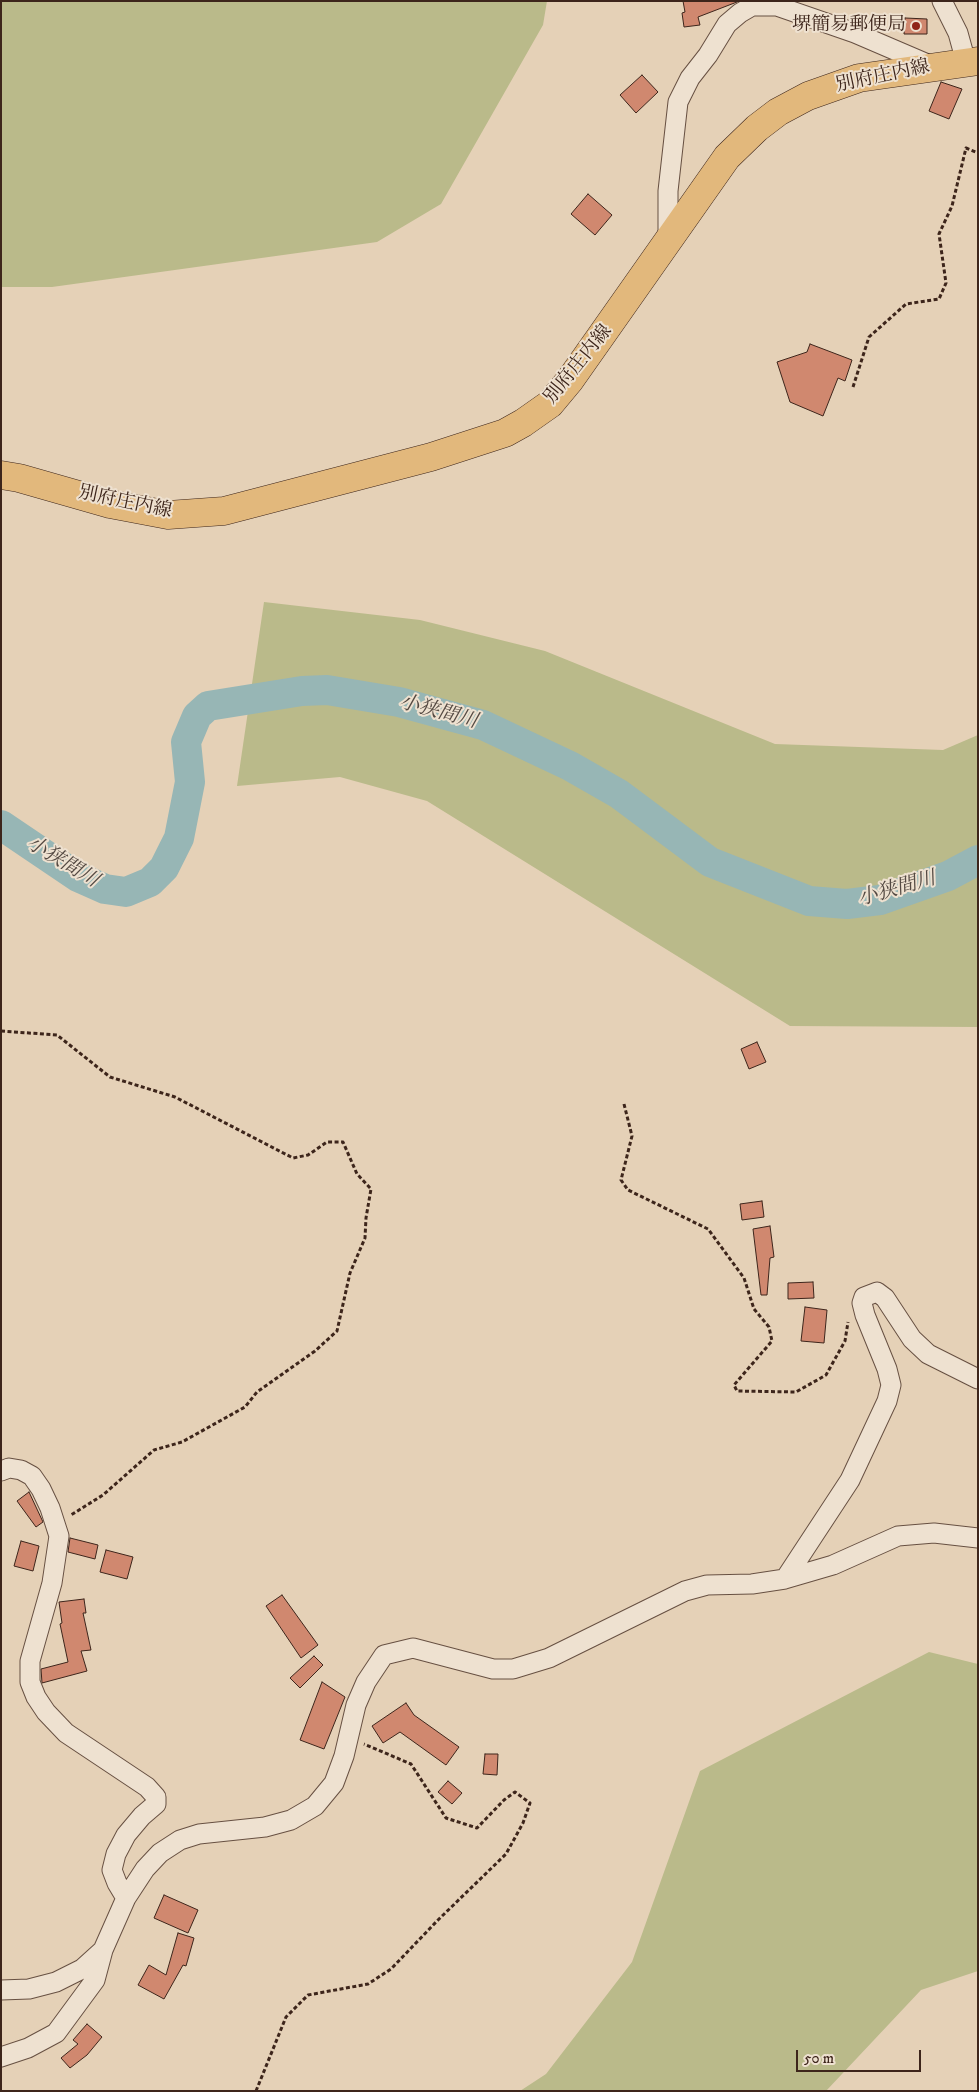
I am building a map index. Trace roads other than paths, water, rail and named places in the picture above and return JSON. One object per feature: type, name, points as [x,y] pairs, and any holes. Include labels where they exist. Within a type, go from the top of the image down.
[{"type":"main road","name":"別府庄内線","points":[[1,475],[19,478],[110,504],[168,516],[196,514],[224,511],[486,440],[524,423],[550,404],[613,322],[668,238],[727,157],[756,128],[778,112],[808,96],[859,78],[972,61]]},
{"type":"street","points":[[942,1],[972,61]]},
{"type":"street","points":[[668,238],[668,191],[678,102],[690,78],[708,56],[727,24],[740,12],[752,6],[777,6],[855,33],[932,66]]},
{"type":"street","points":[[785,1579],[850,1480],[887,1401],[891,1385],[887,1369],[862,1303],[864,1297],[877,1292],[885,1298],[894,1310],[912,1339],[928,1354],[978,1379]]},
{"type":"street","points":[[1,1471],[8,1468],[21,1470],[32,1476],[41,1489],[57,1524],[59,1536],[52,1583],[32,1654],[30,1682],[46,1712],[66,1733],[147,1787],[156,1797],[156,1804],[142,1816],[126,1835],[116,1854],[112,1870],[117,1884],[126,1898]]},
{"type":"street","points":[[1,2057],[28,2048],[56,2033],[95,1980],[103,1950],[126,1898],[145,1869],[160,1853],[180,1840],[199,1834],[265,1827],[291,1820],[316,1806],[334,1782],[356,1705],[366,1682],[384,1655],[413,1648],[493,1669],[513,1669],[549,1658],[685,1591],[707,1585],[752,1584],[785,1579],[834,1565],[898,1536],[934,1533],[978,1538]]},
{"type":"street","points":[[1,1990],[29,1989],[56,1982],[82,1969],[103,1950]]},
{"type":"waterway","name":"小狭間川","points":[[1,825],[78,877],[105,889],[126,892],[150,882],[164,868],[179,838],[190,782],[186,742],[197,716],[208,706],[302,691],[327,690],[399,702],[483,725],[570,766],[619,794],[710,862],[809,901],[847,904],[880,900],[948,876],[978,860]]},
{"type":"place","name":"堺簡易郵便局","points":[[916,26]]}]
